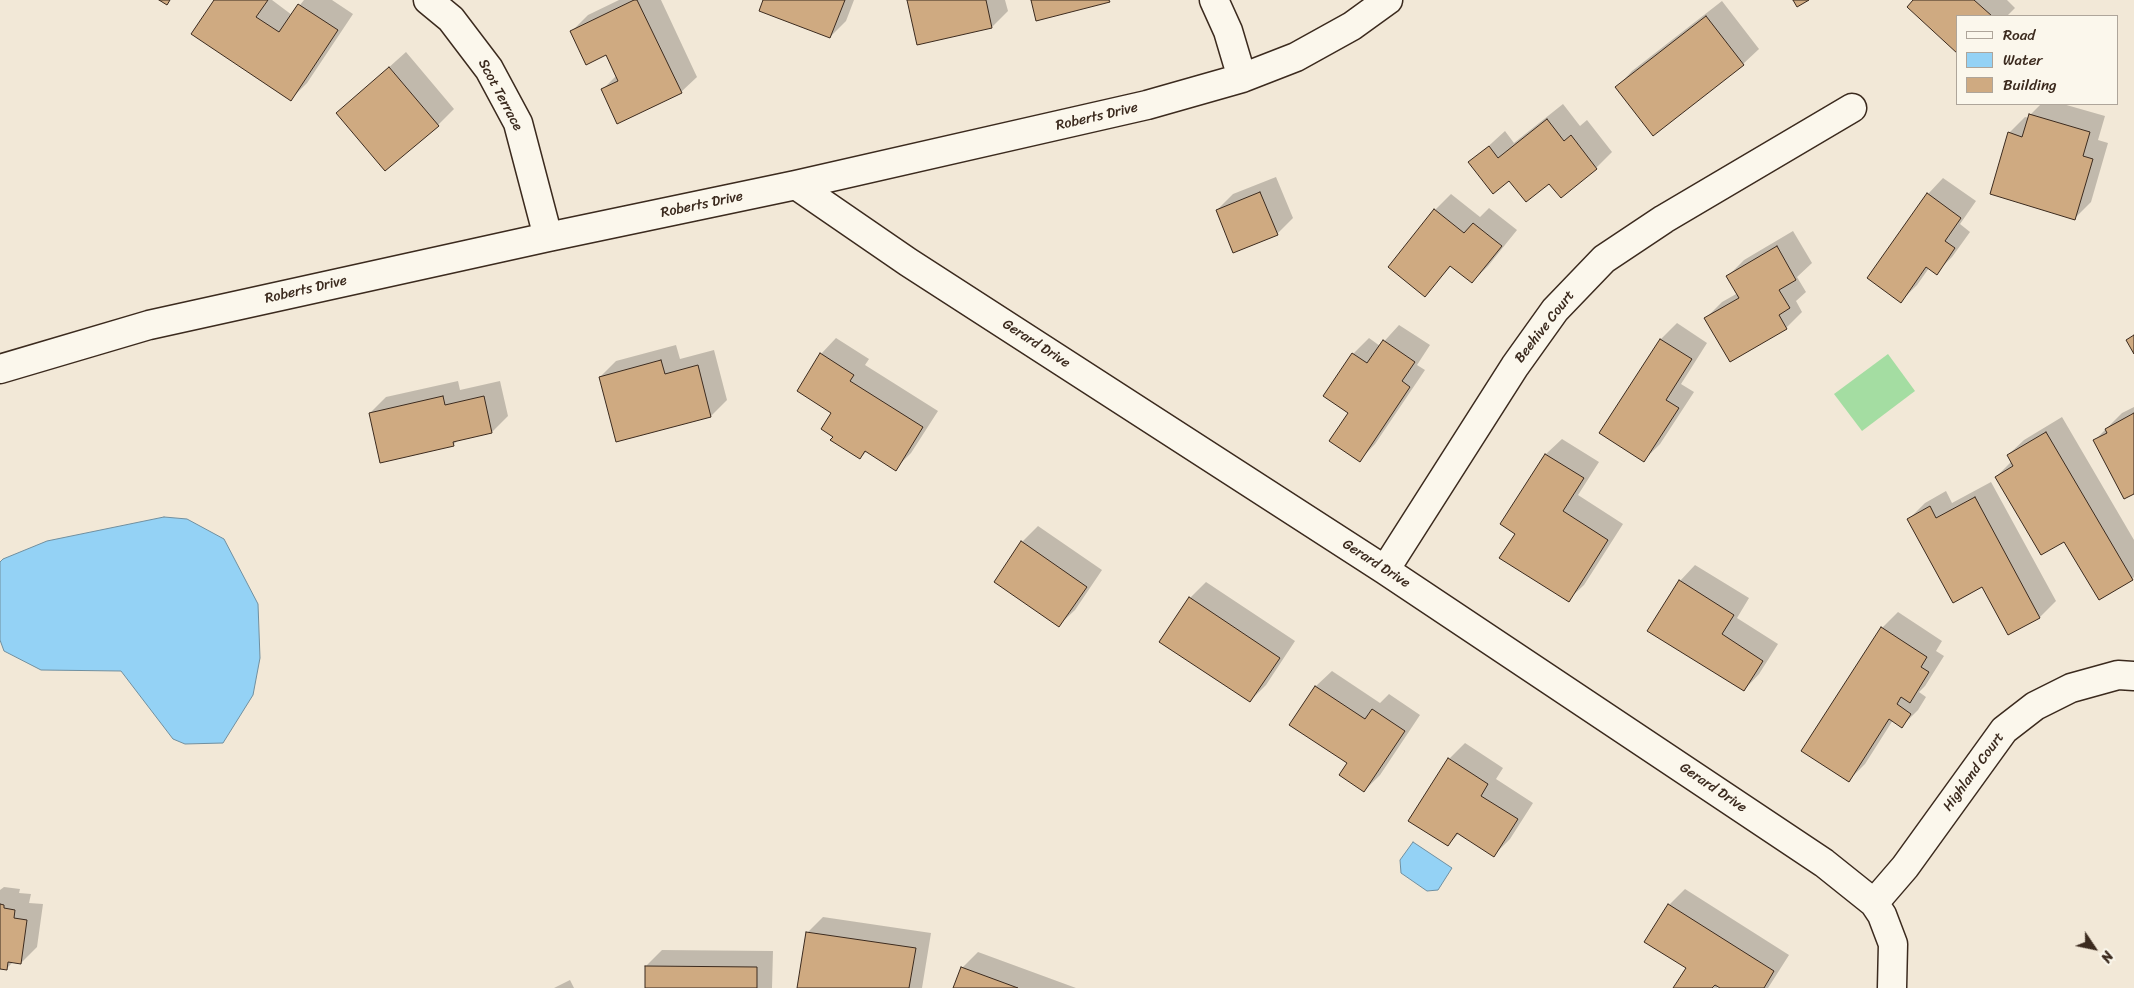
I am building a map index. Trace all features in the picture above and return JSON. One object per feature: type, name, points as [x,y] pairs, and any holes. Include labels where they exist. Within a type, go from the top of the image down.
[{"type":"street","name":"Scot Terrace","points":[[428,0],[451,19],[489,68],[518,124],[548,237]]},
{"type":"street","points":[[1214,0],[1228,31],[1242,78]]},
{"type":"street","name":"Roberts Drive","points":[[0,369],[149,325],[548,237],[796,185],[1147,106],[1242,78],[1296,57],[1352,26],[1388,0]]},
{"type":"street","name":"Beehive Court","points":[[1385,570],[1515,366],[1555,310],[1604,259],[1664,219],[1852,108]]},
{"type":"street","name":"Gerard Drive","points":[[796,185],[908,262],[1385,570],[1794,842],[1874,903],[1882,915],[1893,944],[1892,988]]},
{"type":"street","name":"Highland Court","points":[[1874,903],[1905,867],[2004,730],[2035,706],[2072,688],[2118,675],[2134,676]]},
{"type":"green space","points":[[1888,354],[1915,391],[1862,431],[1834,394]]},
{"type":"water","points":[[164,517],[187,519],[224,539],[258,604],[260,658],[253,695],[223,743],[185,744],[173,739],[121,671],[41,670],[4,651],[0,640],[0,562],[3,559],[47,541]]},
{"type":"water","points":[[1413,842],[1452,868],[1438,890],[1427,891],[1401,873],[1400,860]]},
{"type":"building","points":[[159,0],[170,0],[167,5]]},
{"type":"building","points":[[214,0],[268,0],[256,17],[279,32],[298,4],[338,30],[291,101],[191,34]]},
{"type":"building","points":[[637,0],[682,93],[617,124],[601,89],[618,81],[606,55],[586,65],[570,31]]},
{"type":"building","points":[[763,0],[845,0],[830,38],[759,11]]},
{"type":"building","points":[[907,0],[986,0],[992,28],[917,45]]},
{"type":"building","points":[[1031,0],[1109,0],[1110,2],[1036,21]]},
{"type":"building","points":[[1793,0],[1809,0],[1797,7]]},
{"type":"building","points":[[1913,0],[1974,0],[1991,15],[1956,15],[1956,52],[1907,7]]},
{"type":"building","points":[[1706,16],[1744,65],[1653,136],[1615,87]]},
{"type":"building","points":[[389,67],[439,126],[385,171],[336,113]]},
{"type":"building","points":[[2029,114],[2090,132],[2083,156],[2093,159],[2075,220],[1990,194],[2008,132],[2022,137]]},
{"type":"building","points":[[1547,119],[1564,141],[1571,135],[1597,169],[1561,198],[1549,184],[1526,202],[1509,181],[1493,194],[1468,162],[1489,146],[1498,158]]},
{"type":"building","points":[[1260,192],[1278,235],[1233,253],[1216,210]]},
{"type":"building","points":[[1927,193],[1961,218],[1945,241],[1955,248],[1937,275],[1926,267],[1901,303],[1867,278]]},
{"type":"building","points":[[1434,209],[1464,233],[1473,223],[1502,246],[1472,283],[1450,266],[1425,297],[1388,267]]},
{"type":"building","points":[[1777,246],[1796,280],[1779,290],[1790,308],[1779,315],[1787,329],[1730,362],[1704,318],[1739,298],[1726,276]]},
{"type":"building","points":[[2134,335],[2134,354],[2126,340]]},
{"type":"building","points":[[1660,339],[1692,359],[1666,400],[1679,408],[1644,462],[1599,433]]},
{"type":"building","points":[[1383,340],[1415,362],[1402,381],[1410,387],[1360,462],[1329,441],[1348,413],[1323,396],[1352,353],[1367,363]]},
{"type":"building","points":[[820,353],[854,375],[850,381],[923,427],[896,471],[865,451],[860,459],[830,440],[833,437],[821,429],[831,413],[797,391]]},
{"type":"building","points":[[661,360],[665,374],[698,365],[711,417],[616,442],[599,377]]},
{"type":"building","points":[[443,396],[445,405],[484,396],[492,433],[453,442],[454,446],[380,463],[369,413]]},
{"type":"building","points":[[2134,413],[2134,494],[2124,499],[2093,440],[2107,433],[2105,429]]},
{"type":"building","points":[[2046,432],[2133,580],[2099,600],[2064,542],[2041,555],[1995,477],[2013,466],[2007,455]]},
{"type":"building","points":[[1545,454],[1584,478],[1563,511],[1608,540],[1569,602],[1499,558],[1515,534],[1500,524]]},
{"type":"building","points":[[1975,497],[2040,618],[2008,635],[1982,587],[1953,603],[1907,519],[1930,506],[1936,518]]},
{"type":"building","points":[[1021,541],[1087,587],[1059,627],[994,582]]},
{"type":"building","points":[[1679,580],[1734,615],[1722,634],[1763,661],[1744,691],[1647,631]]},
{"type":"building","points":[[1189,597],[1280,658],[1250,702],[1159,642]]},
{"type":"building","points":[[1881,627],[1927,657],[1921,667],[1929,672],[1910,703],[1901,697],[1897,704],[1911,714],[1902,728],[1889,719],[1849,782],[1801,751]]},
{"type":"building","points":[[1315,686],[1365,719],[1372,709],[1405,731],[1364,792],[1339,775],[1347,763],[1289,725]]},
{"type":"building","points":[[1448,758],[1488,784],[1481,796],[1518,819],[1494,857],[1457,833],[1448,846],[1408,821]]},
{"type":"building","points":[[0,904],[4,905],[4,908],[15,910],[14,918],[27,920],[21,964],[8,962],[7,970],[0,969]]},
{"type":"building","points":[[1668,904],[1774,971],[1764,988],[1720,988],[1715,985],[1712,988],[1673,988],[1686,968],[1644,942]]},
{"type":"building","points":[[806,932],[916,948],[909,988],[797,988]]},
{"type":"building","points":[[645,966],[757,967],[757,988],[645,988]]},
{"type":"building","points":[[961,967],[1018,988],[953,988]]}]
